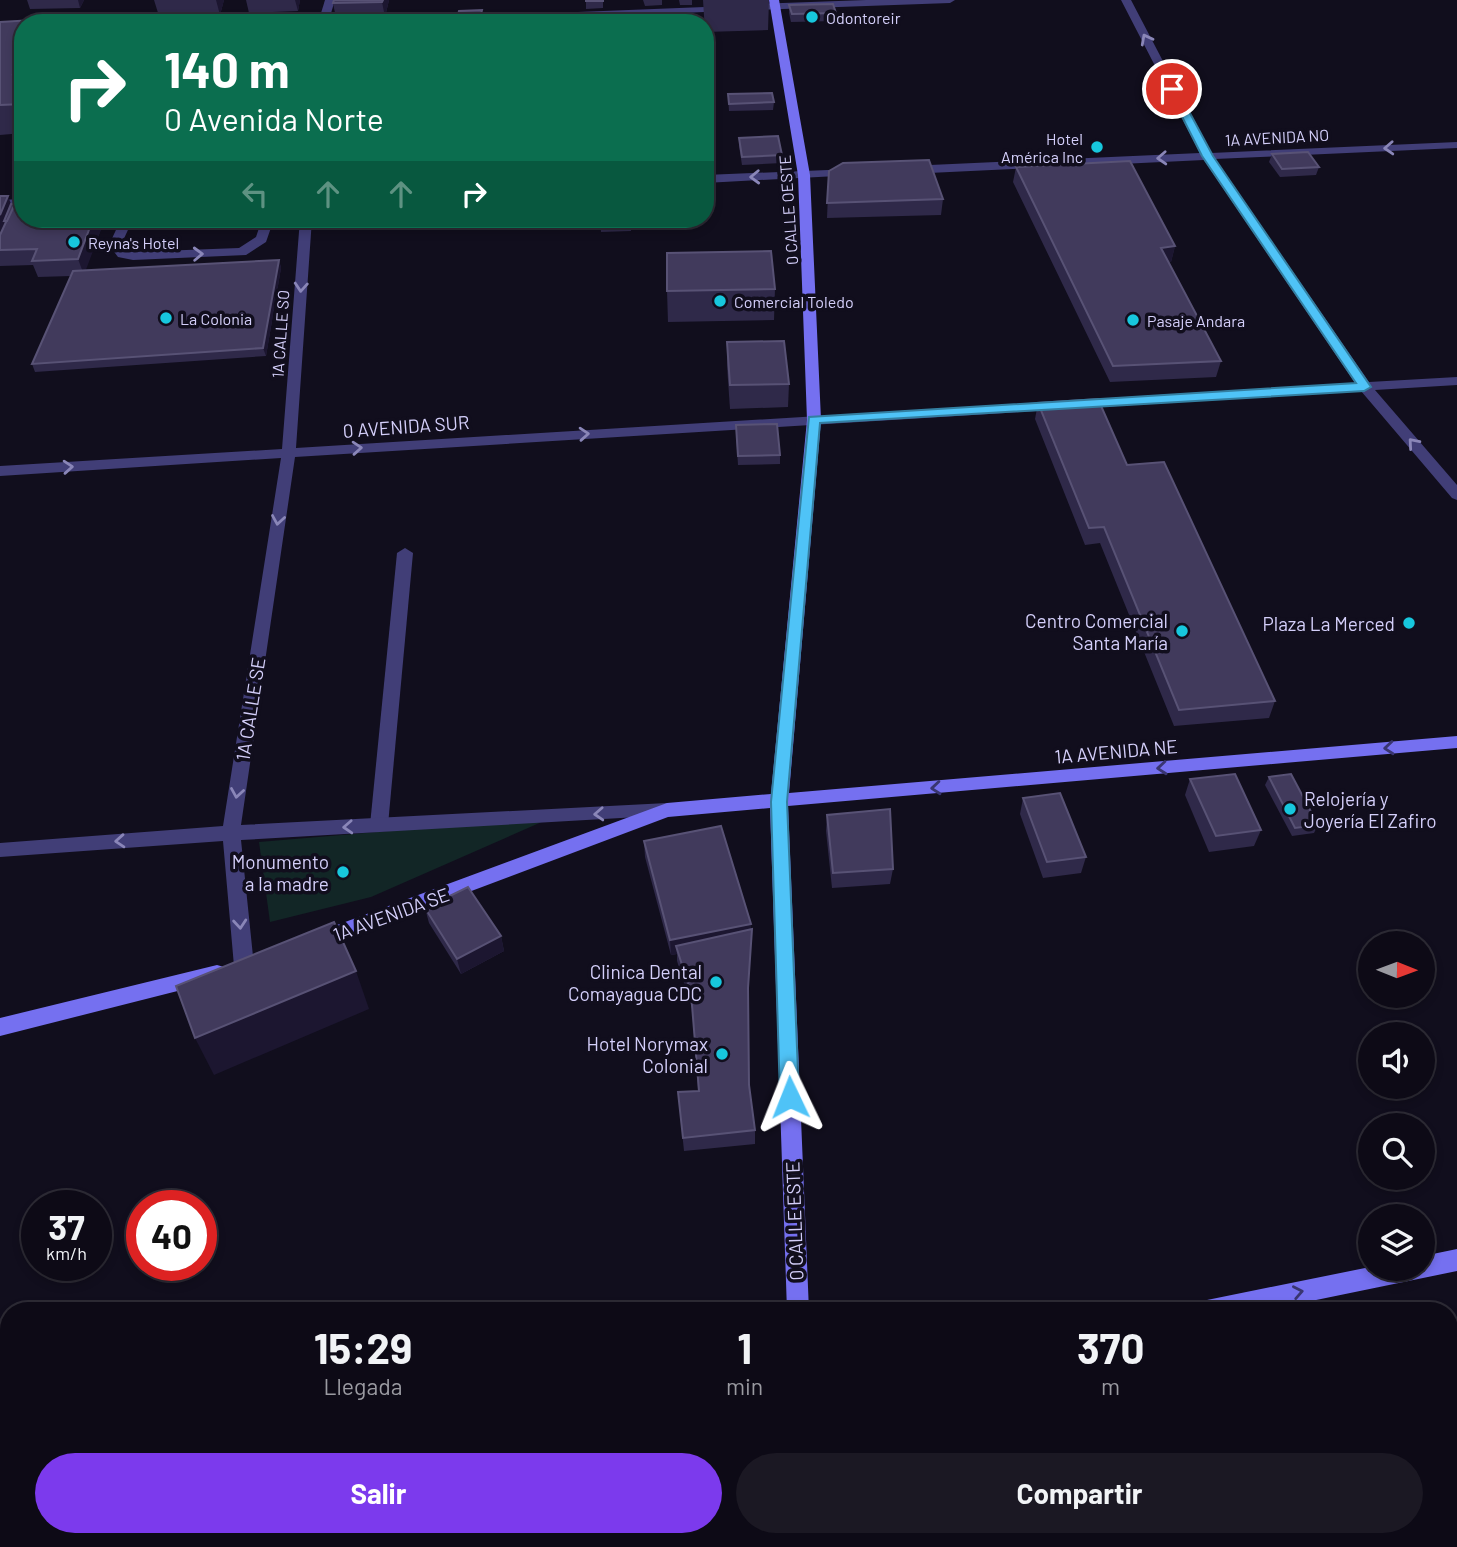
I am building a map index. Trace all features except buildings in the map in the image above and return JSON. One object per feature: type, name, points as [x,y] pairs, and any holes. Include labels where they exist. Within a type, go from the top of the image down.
[{"type":"street","points":[[748,8],[775,3],[950,0]]},
{"type":"street","points":[[1126,0],[1208,156],[1364,387],[1457,495]]},
{"type":"street","name":"0 CALLE OESTE","points":[[775,3],[804,175],[814,420]]},
{"type":"street","points":[[592,14],[734,8]]},
{"type":"street","name":"1A AVENIDA NO","points":[[901,171],[1457,145]]},
{"type":"street","points":[[714,179],[860,173]]},
{"type":"street","points":[[123,228],[115,245],[122,254],[133,256],[242,252],[262,239],[265,228]]},
{"type":"street","name":"1A CALLE SO","points":[[289,453],[305,228]]},
{"type":"street","name":"0 AVENIDA SUR","points":[[0,471],[1457,381]]},
{"type":"street","name":"0 CALLE ESTE","points":[[797,1302],[779,802],[814,420]]},
{"type":"street","name":"1A CALLE SE","points":[[244,966],[231,833],[289,453]]},
{"type":"street","points":[[379,825],[405,553]]},
{"type":"street","name":"1A AVENIDA NE","points":[[779,802],[1457,742]]},
{"type":"street","name":"1A AVENIDA SE","points":[[305,945],[667,810],[779,802]]},
{"type":"street","points":[[0,850],[231,833],[667,810]]},
{"type":"street","points":[[0,1027],[268,958]]},
{"type":"street","points":[[1435,1265],[1457,1260]]},
{"type":"street","points":[[1251,1302],[1358,1280]]},
{"type":"green space","points":[[553,817],[371,897],[270,922],[259,842]]},
{"type":"place","name":"Odontoreir","points":[[812,17]]},
{"type":"place","name":"Hotel América Inc","points":[[1097,147]]},
{"type":"place","name":"Reyna's Hotel","points":[[74,242]]},
{"type":"place","name":"Comercial Toledo","points":[[720,301]]},
{"type":"place","name":"La Colonia","points":[[166,318]]},
{"type":"place","name":"Pasaje Andara","points":[[1133,320]]},
{"type":"place","name":"Plaza La Merced","points":[[1409,623]]},
{"type":"place","name":"Centro Comercial Santa María","points":[[1182,631]]},
{"type":"place","name":"Relojería y Joyería El Zafiro","points":[[1290,809]]},
{"type":"place","name":"Monumento a la madre","points":[[343,872]]},
{"type":"place","name":"Clinica Dental Comayagua CDC","points":[[716,982]]},
{"type":"place","name":"Hotel Norymax Colonial","points":[[722,1054]]},
{"type":"route","points":[[790,1097],[779,802],[814,420],[1364,387],[1208,156],[1172,89]]}]
